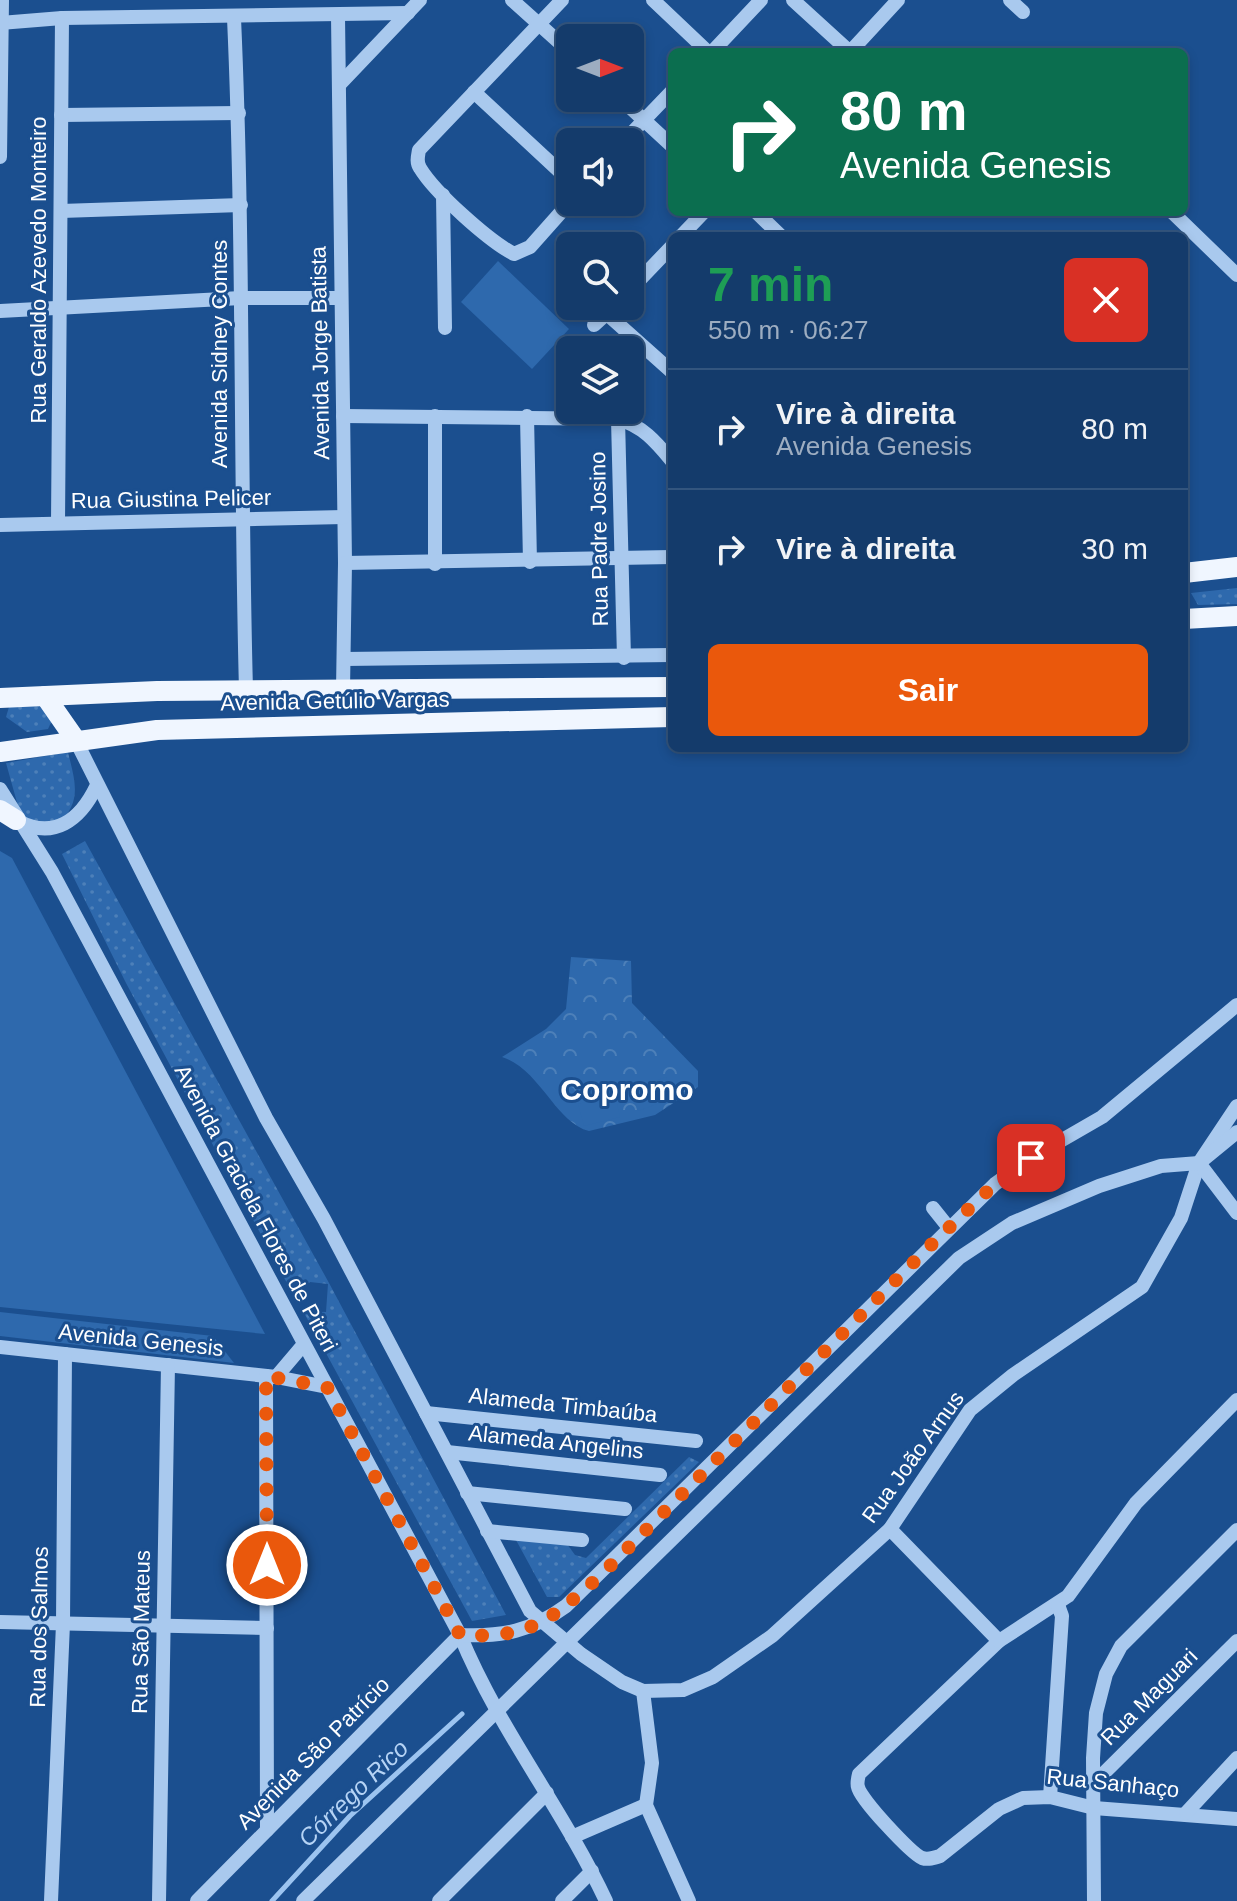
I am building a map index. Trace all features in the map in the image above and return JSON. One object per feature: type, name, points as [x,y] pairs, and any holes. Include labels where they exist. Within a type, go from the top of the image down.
[{"type":"main road","points":[[1188,574],[1237,567]]},
{"type":"main road","points":[[1188,616],[1237,616]]},
{"type":"main road","name":"Avenida Getúlio Vargas","points":[[0,698],[246,690],[668,687]]},
{"type":"main road","points":[[45,696],[75,739]]},
{"type":"main road","name":"Avenida Getúlio Vargas","points":[[0,752],[75,739],[157,730],[668,717]]},
{"type":"street","points":[[0,157],[2,0]]},
{"type":"street","points":[[340,84],[420,0]]},
{"type":"street","points":[[512,0],[556,39]]},
{"type":"street","points":[[558,216],[530,247],[514,254],[443,195],[419,167],[419,150],[541,26],[562,0]]},
{"type":"street","points":[[653,0],[706,48]]},
{"type":"street","points":[[714,48],[761,0]]},
{"type":"street","points":[[793,0],[846,48]]},
{"type":"street","points":[[854,48],[898,0]]},
{"type":"street","points":[[1010,0],[1023,12]]},
{"type":"street","points":[[1,23],[62,18],[234,18],[408,13]]},
{"type":"street","name":"Avenida Jorge Batista","points":[[338,16],[345,563],[343,689]]},
{"type":"street","name":"Rua Geraldo Azevedo Monteiro","points":[[58,523],[62,18]]},
{"type":"street","name":"Avenida Sidney Contes","points":[[234,18],[241,205],[241,520],[246,690]]},
{"type":"street","points":[[474,92],[556,168]]},
{"type":"street","points":[[635,128],[668,95]]},
{"type":"street","points":[[635,112],[668,142]]},
{"type":"street","points":[[61,115],[239,113]]},
{"type":"street","points":[[443,195],[445,328]]},
{"type":"street","points":[[61,211],[241,205]]},
{"type":"street","points":[[685,232],[700,216]]},
{"type":"street","points":[[760,216],[777,232]]},
{"type":"street","points":[[1176,216],[1237,275]]},
{"type":"street","points":[[644,277],[668,255]]},
{"type":"street","points":[[0,311],[241,298],[340,298]]},
{"type":"street","points":[[594,325],[600,320]]},
{"type":"street","points":[[621,320],[668,368]]},
{"type":"street","points":[[343,416],[556,417]]},
{"type":"street","points":[[435,416],[435,564]]},
{"type":"street","points":[[527,416],[530,562]]},
{"type":"street","name":"Rua Padre Josino","points":[[618,424],[624,658]]},
{"type":"street","points":[[634,424],[654,439],[668,456]]},
{"type":"street","name":"Rua Giustina Pelicer","points":[[0,525],[344,517]]},
{"type":"street","points":[[345,563],[435,564],[668,557]]},
{"type":"street","name":"Avenida Getúlio Vargas","points":[[344,659],[668,655]]},
{"type":"street","points":[[75,739],[96,787],[272,1129],[530,1611],[565,1642]]},
{"type":"street","points":[[8,815],[30,827],[52,829],[79,815],[96,787]]},
{"type":"street","name":"Avenida Graciela Flores de Piteri","points":[[0,789],[8,815],[52,872],[460,1635],[495,1713],[547,1793],[606,1901]]},
{"type":"street","name":"Avenida Graciela Flores de Piteri","points":[[52,829],[47,853],[52,872]]},
{"type":"street","points":[[460,1635],[504,1635],[542,1624],[601,1575],[1002,1179],[1102,1117],[1237,1005]]},
{"type":"street","name":"Rua João Arnus","points":[[565,1642],[622,1682],[643,1691],[683,1690],[713,1677],[772,1636],[890,1529],[970,1410],[1013,1375],[1142,1287],[1181,1218],[1199,1163],[1237,1106]]},
{"type":"street","points":[[303,1901],[959,1258],[1012,1223],[1099,1186],[1161,1166],[1199,1163],[1237,1132]]},
{"type":"street","points":[[1199,1163],[1237,1213]]},
{"type":"street","points":[[933,1208],[949,1228]]},
{"type":"street","points":[[267,1830],[271,1377],[304,1344]]},
{"type":"street","name":"Avenida Genesis","points":[[0,1347],[271,1377],[327,1387]]},
{"type":"street","name":"Rua dos Salmos","points":[[51,1901],[63,1624],[65,1354]]},
{"type":"street","name":"Rua São Mateus","points":[[159,1901],[168,1365]]},
{"type":"street","points":[[890,1529],[999,1641],[1058,1605],[1085,1575],[1136,1503],[1237,1400]]},
{"type":"street","name":"Alameda Timbaúba","points":[[426,1413],[696,1441]]},
{"type":"street","name":"Alameda Angelins","points":[[447,1452],[660,1475]]},
{"type":"street","points":[[467,1493],[625,1509]]},
{"type":"street","points":[[1094,1901],[1096,1713],[1106,1674],[1121,1646],[1237,1530]]},
{"type":"street","points":[[487,1531],[582,1540]]},
{"type":"street","points":[[1050,1797],[1062,1616],[1058,1605]]},
{"type":"street","points":[[0,1622],[267,1628]]},
{"type":"street","name":"Avenida São Patrício","points":[[197,1901],[460,1635]]},
{"type":"street","name":"Rua Sanhaço","points":[[999,1641],[859,1774],[857,1785],[862,1797],[920,1858],[940,1856],[999,1809],[1023,1798],[1050,1797],[1094,1808],[1237,1819]]},
{"type":"street","name":"Rua Maguari","points":[[1093,1784],[1237,1641]]},
{"type":"street","points":[[643,1691],[652,1763],[646,1805],[689,1901]]},
{"type":"street","points":[[1186,1813],[1237,1758]]},
{"type":"street","points":[[439,1901],[547,1793]]},
{"type":"street","points":[[572,1837],[646,1805]]},
{"type":"street","points":[[562,1901],[592,1871]]},
{"type":"green space","points":[[498,261],[556,317],[556,320],[569,329],[563,336],[556,336],[556,343],[532,369],[461,302]]},
{"type":"green space","points":[[1237,588],[1237,604],[1198,605],[1191,593]]},
{"type":"green space","points":[[39,706],[53,718],[48,729],[27,732],[6,717],[9,707]]},
{"type":"green space","points":[[68,752],[75,791],[71,808],[57,825],[27,822],[18,806],[6,763]]},
{"type":"green space","points":[[85,841],[329,1283],[506,1615],[472,1621],[303,1311],[326,1312],[328,1284],[310,1282],[295,1298],[126,983],[62,854]]},
{"type":"green space","points":[[0,851],[12,858],[265,1334],[0,1307]]},
{"type":"green space","points":[[571,957],[631,961],[632,1003],[698,1071],[698,1087],[655,1115],[589,1131],[567,1118],[527,1072],[502,1057],[546,1029],[566,1009]]},
{"type":"green space","points":[[666,1077],[673,1098],[638,1111],[630,1090]]},
{"type":"green space","points":[[615,1095],[620,1117],[584,1126],[578,1104]]},
{"type":"green space","points":[[0,1312],[213,1336],[234,1363],[0,1336]]},
{"type":"green space","points":[[689,1457],[699,1462],[559,1597],[547,1597],[516,1540],[567,1544],[575,1555],[586,1558]]},
{"type":"waterway","name":"Córrego Rico","points":[[272,1901],[350,1816],[462,1714]]},
{"type":"district","name":"Copromo","points":[[627,1089]]},
{"type":"route","points":[[267,1565],[266,1376],[327,1387],[460,1635],[504,1635],[542,1624],[601,1575],[781,1399],[935,1241],[995,1184],[1031,1158]]}]
